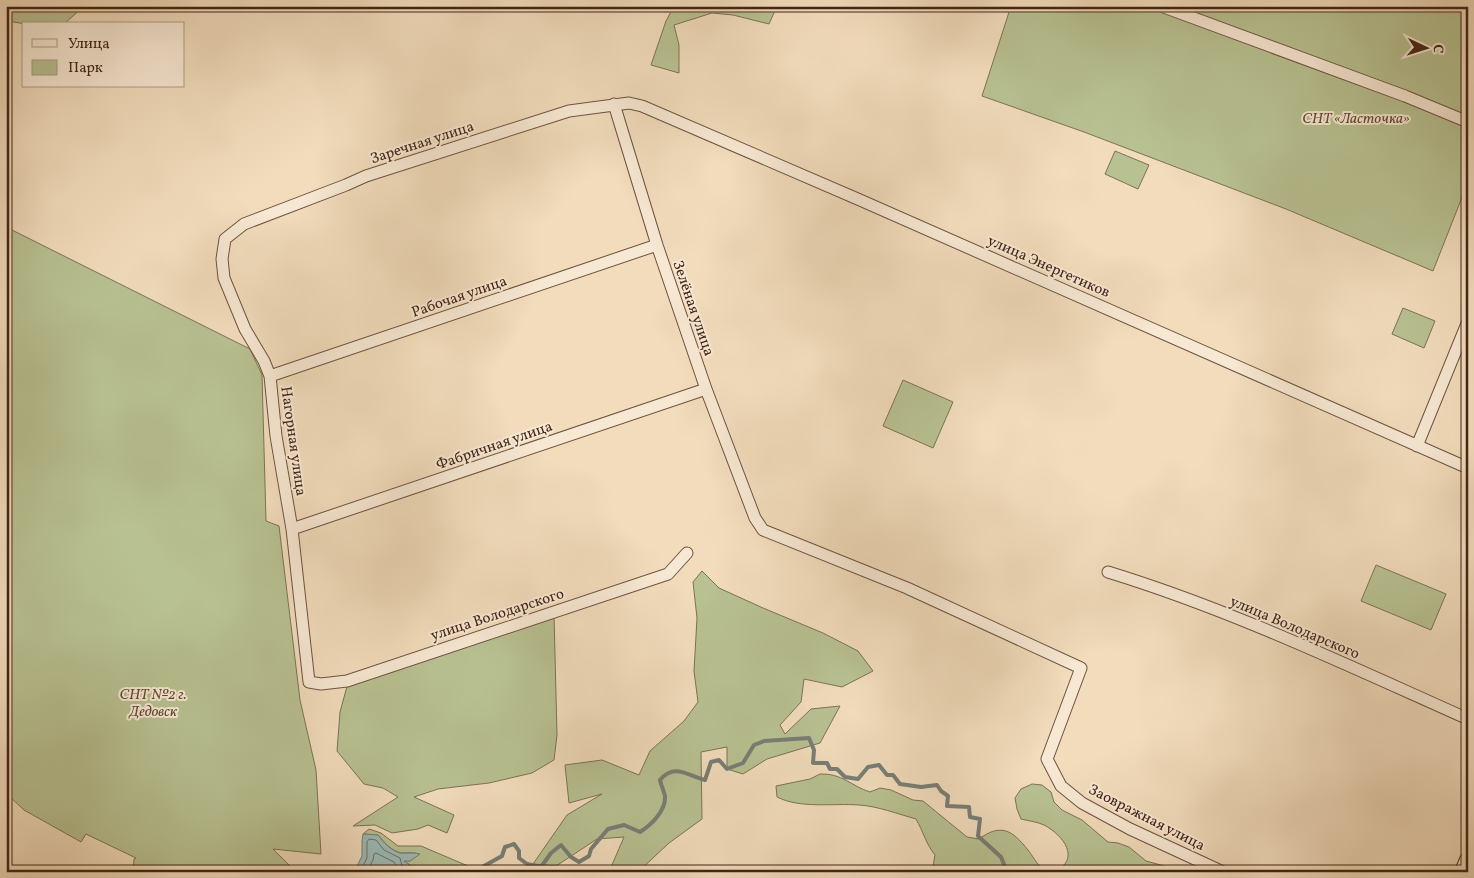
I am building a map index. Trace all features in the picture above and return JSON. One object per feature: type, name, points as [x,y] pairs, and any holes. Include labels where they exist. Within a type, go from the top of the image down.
[{"type":"street","points":[[1161,6],[1405,96],[1468,122]]},
{"type":"street","name":"улица Энергетиков","points":[[614,104],[629,103],[651,110],[1468,468]]},
{"type":"street","name":"Заречная улица","points":[[244,224],[366,176],[568,111],[614,104]]},
{"type":"street","name":"Зелёная улица","points":[[614,104],[657,245],[706,389],[755,518],[763,530],[907,588],[1081,668],[1047,759]]},
{"type":"street","name":"Нагорная улица","points":[[244,224],[225,239],[222,259],[224,278],[245,329],[264,361],[270,376],[276,436],[292,529],[309,682]]},
{"type":"street","name":"Рабочая улица","points":[[270,376],[657,245]]},
{"type":"street","points":[[1417,446],[1468,321]]},
{"type":"street","name":"Фабричная улица","points":[[292,529],[706,389]]},
{"type":"street","name":"улица Володарского","points":[[309,682],[321,684],[347,681],[668,574],[687,553]]},
{"type":"street","name":"улица Володарского","points":[[1108,572],[1192,600],[1262,628],[1468,719]]},
{"type":"street","name":"Заовражная улица","points":[[1047,759],[1061,786],[1082,803],[1130,829],[1224,872]]},
{"type":"street","points":[[1463,872],[1468,860]]},
{"type":"green space","points":[[6,6],[84,6],[66,22],[22,23],[7,21]]},
{"type":"green space","points":[[674,6],[777,6],[769,24],[733,15],[712,13],[674,25],[679,45],[679,73],[651,65],[666,21]]},
{"type":"green space","name":"СНТ «Ласточка»","points":[[1011,6],[1468,6],[1468,182],[1433,271],[1286,209],[1084,132],[982,96]]},
{"type":"green space","points":[[1115,151],[1149,165],[1138,189],[1105,174]]},
{"type":"green space","name":"СНТ №2 г. Дедовск","points":[[6,227],[250,349],[262,375],[266,521],[279,526],[300,700],[316,770],[321,854],[273,849],[296,872],[133,872],[134,859],[136,858],[86,834],[81,842],[24,810],[6,793],[8,782],[6,780]]},
{"type":"green space","points":[[1403,308],[1435,321],[1424,348],[1392,334]]},
{"type":"green space","points":[[903,380],[953,402],[933,448],[883,426]]},
{"type":"green space","points":[[1376,565],[1446,594],[1431,630],[1361,601]]},
{"type":"green space","points":[[702,571],[719,588],[823,633],[858,651],[873,671],[842,687],[804,679],[801,702],[780,725],[785,734],[811,709],[840,706],[820,743],[767,759],[743,774],[727,769],[727,747],[701,752],[702,819],[669,843],[638,872],[609,872],[624,837],[597,839],[556,866],[533,864],[567,815],[602,794],[569,803],[565,765],[602,760],[639,775],[650,751],[684,721],[698,702],[694,671],[697,618],[693,582]]},
{"type":"green space","points":[[554,615],[557,735],[554,760],[532,773],[489,783],[438,789],[414,797],[454,815],[447,833],[428,825],[418,829],[392,833],[375,825],[353,826],[398,797],[383,788],[364,784],[337,751],[340,712],[349,679]]},
{"type":"green space","points":[[820,774],[828,774],[840,778],[870,792],[880,788],[891,790],[913,800],[923,801],[967,837],[979,839],[994,831],[1006,831],[1017,838],[1039,866],[1049,872],[935,872],[933,867],[935,855],[916,819],[866,806],[796,803],[777,797],[776,786],[810,779]]},
{"type":"green space","points":[[1032,784],[1042,785],[1051,792],[1054,802],[1062,810],[1082,820],[1108,842],[1129,847],[1146,861],[1179,872],[1054,872],[1067,861],[1067,847],[1051,829],[1036,822],[1021,819],[1017,809],[1015,798],[1021,789]]},
{"type":"green space","points":[[369,829],[381,833],[398,846],[421,846],[468,866],[468,872],[424,872],[417,870],[403,860],[410,861],[419,854],[398,852],[388,846],[378,835],[363,834]]},
{"type":"water","points":[[363,834],[378,835],[388,846],[400,853],[420,854],[410,861],[404,861],[417,870],[424,872],[354,872],[362,856]]},
{"type":"waterway","points":[[482,872],[484,866],[502,856],[505,847],[514,844],[519,851],[519,858],[527,864],[541,867],[551,853],[561,845],[571,857],[579,862],[589,856],[591,849],[608,829],[624,825],[640,832],[649,826],[665,802],[660,780],[670,772],[681,772],[705,780],[711,762],[719,760],[727,769],[743,763],[754,745],[764,741],[809,738],[814,750],[813,763],[827,763],[830,769],[837,769],[845,777],[858,779],[868,767],[879,765],[887,775],[893,775],[900,784],[921,787],[937,785],[948,796],[947,806],[969,807],[970,817],[980,819],[978,836],[1001,857],[1007,872]]},
{"type":"waterway","points":[[6,856],[12,868],[20,872]]}]
